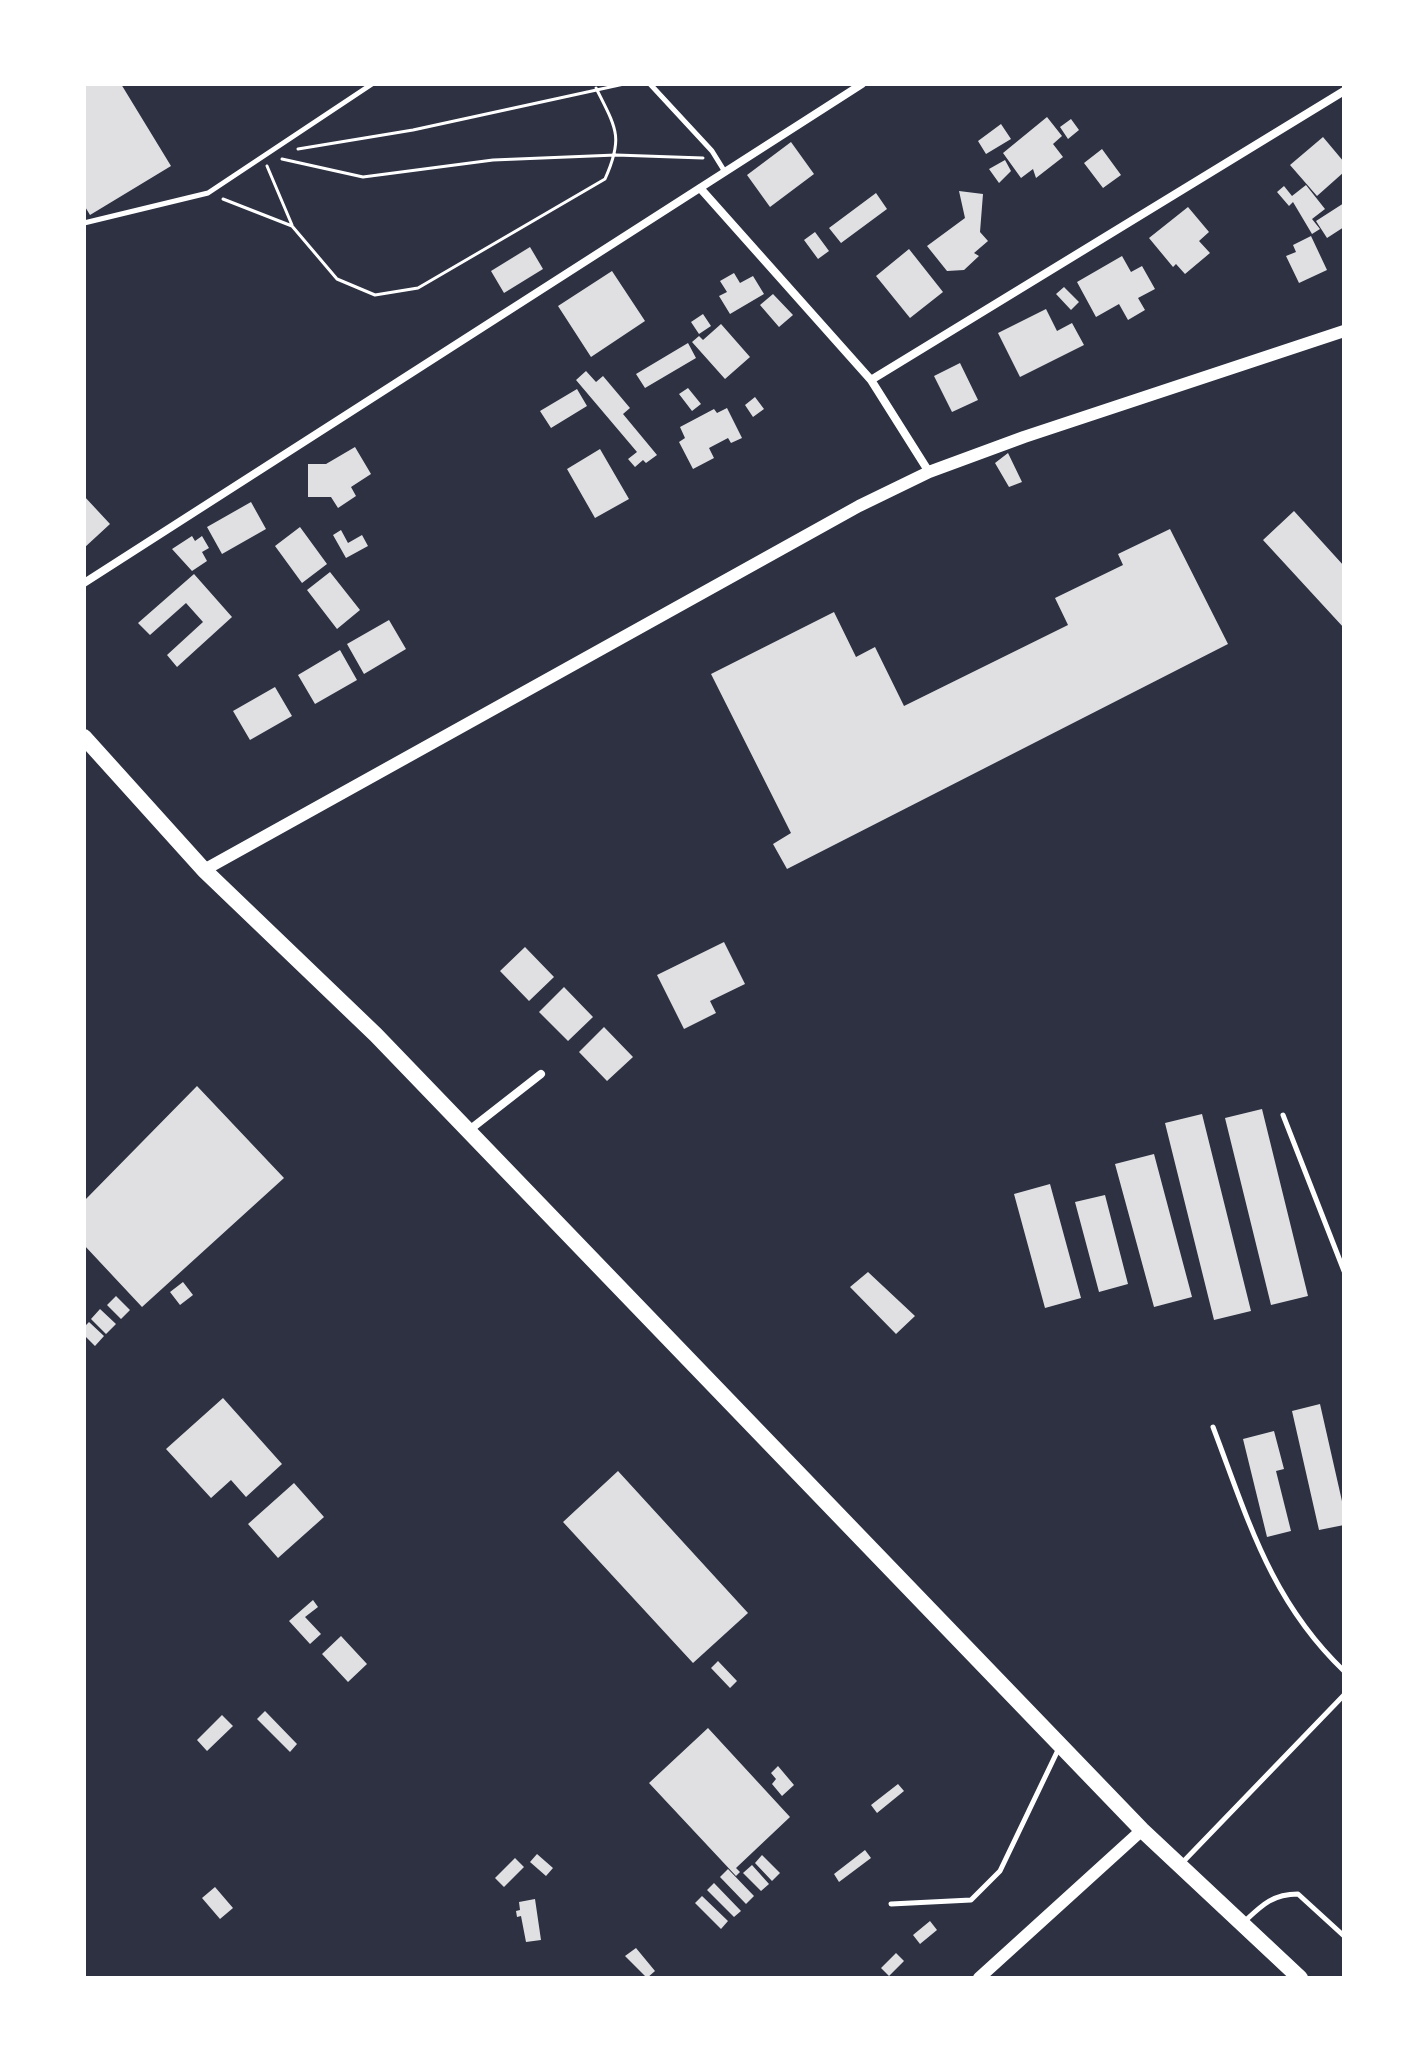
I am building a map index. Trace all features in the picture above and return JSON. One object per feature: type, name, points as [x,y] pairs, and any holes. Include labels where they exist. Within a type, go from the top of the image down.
[{"type":"main road","points":[[84,737],[204,870],[376,1035],[1142,1830],[1300,1978]]},
{"type":"street","points":[[84,583],[862,84]]},
{"type":"street","points":[[871,380],[1344,91]]},
{"type":"street","points":[[700,188],[871,380],[929,472]]},
{"type":"street","points":[[204,870],[845,514],[929,472],[1344,331]]},
{"type":"street","points":[[468,1131],[541,1074]]},
{"type":"street","points":[[979,1978],[1142,1830]]},
{"type":"lane","points":[[84,223],[208,193],[372,84]]},
{"type":"lane","points":[[650,84],[716,157],[725,172]]},
{"type":"lane","points":[[1283,1115],[1344,1271]]},
{"type":"lane","points":[[1213,1427],[1268,1572],[1312,1636],[1344,1671]]},
{"type":"lane","points":[[1179,1867],[1344,1695]]},
{"type":"lane","points":[[891,1904],[971,1900],[1000,1871],[1061,1746]]},
{"type":"lane","points":[[1241,1924],[1268,1899],[1298,1894],[1344,1936]]},
{"type":"path","points":[[293,150],[413,130],[624,84]]},
{"type":"path","points":[[262,155],[292,226],[337,279],[375,295],[418,288],[605,179],[616,155],[618,131],[596,88]]},
{"type":"path","points":[[262,155],[363,177],[493,160],[616,155],[716,157]]},
{"type":"path","points":[[208,193],[292,226]]},
{"type":"building","points":[[84,84],[121,84],[171,166],[90,215],[84,205]]},
{"type":"building","points":[[1047,117],[1062,136],[1053,144],[1063,157],[1036,178],[1033,169],[1021,178],[1003,153]]},
{"type":"building","points":[[1071,119],[1079,130],[1068,139],[1060,127]]},
{"type":"building","points":[[1001,124],[1011,139],[986,154],[978,141]]},
{"type":"building","points":[[1323,137],[1344,162],[1344,172],[1317,196],[1290,165]]},
{"type":"building","points":[[791,142],[814,174],[770,207],[747,175]]},
{"type":"building","points":[[1102,149],[1121,175],[1103,188],[1084,163]]},
{"type":"building","points":[[1005,160],[1011,171],[999,183],[989,169]]},
{"type":"building","points":[[1306,185],[1325,209],[1312,219],[1320,229],[1312,234],[1293,202],[1289,206],[1277,192],[1284,186],[1292,196]]},
{"type":"building","points":[[959,191],[983,194],[980,232],[988,241],[974,253],[979,256],[964,270],[947,271],[927,246],[965,218]]},
{"type":"building","points":[[876,193],[887,209],[841,243],[829,228]]},
{"type":"building","points":[[1344,203],[1344,227],[1327,238],[1316,221]]},
{"type":"building","points":[[1188,207],[1209,232],[1199,241],[1210,253],[1185,274],[1176,264],[1173,267],[1149,238]]},
{"type":"building","points":[[815,232],[829,251],[818,259],[804,240]]},
{"type":"building","points":[[1311,236],[1327,270],[1299,283],[1286,256],[1296,252],[1293,245]]},
{"type":"building","points":[[530,247],[543,269],[504,293],[491,271]]},
{"type":"building","points":[[909,249],[943,292],[910,318],[876,276]]},
{"type":"building","points":[[1122,256],[1131,272],[1142,266],[1155,289],[1138,298],[1145,310],[1128,320],[1119,304],[1096,317],[1077,282]]},
{"type":"building","points":[[612,271],[645,321],[591,357],[558,306]]},
{"type":"building","points":[[734,273],[740,283],[753,276],[764,294],[730,314],[719,296],[727,292],[720,281]]},
{"type":"building","points":[[1064,287],[1079,302],[1071,310],[1056,294]]},
{"type":"building","points":[[773,294],[793,315],[779,327],[760,305]]},
{"type":"building","points":[[1046,309],[1057,331],[1072,323],[1084,345],[1020,377],[998,333]]},
{"type":"building","points":[[703,314],[711,326],[699,334],[691,322]]},
{"type":"building","points":[[721,324],[750,357],[725,379],[692,342],[699,336],[703,340]]},
{"type":"building","points":[[688,343],[696,358],[645,388],[636,374]]},
{"type":"building","points":[[960,363],[978,400],[952,412],[934,376]]},
{"type":"building","points":[[586,371],[596,382],[603,376],[630,408],[623,414],[657,455],[635,467],[628,459],[637,452],[576,380]]},
{"type":"building","points":[[688,388],[701,404],[692,411],[679,394]]},
{"type":"building","points":[[577,389],[587,406],[551,428],[540,411]]},
{"type":"building","points":[[755,397],[764,409],[753,417],[745,405]]},
{"type":"building","points":[[727,408],[742,438],[731,443],[728,438],[709,448],[714,458],[693,469],[679,442],[685,438],[680,427],[714,409],[717,413]]},
{"type":"building","points":[[355,447],[371,474],[351,487],[356,496],[338,508],[331,497],[308,497],[308,464],[326,464]]},
{"type":"building","points":[[600,449],[629,499],[595,518],[567,469]]},
{"type":"building","points":[[1008,453],[1022,482],[1009,487],[995,463]]},
{"type":"building","points":[[84,496],[110,524],[84,548]]},
{"type":"building","points":[[251,502],[266,529],[222,554],[207,527]]},
{"type":"building","points":[[1294,511],[1344,566],[1344,628],[1263,540]]},
{"type":"building","points":[[300,527],[327,564],[302,583],[275,546]]},
{"type":"building","points":[[1170,529],[1228,644],[787,869],[773,844],[791,833],[711,674],[834,612],[856,657],[875,647],[904,706],[1068,625],[1055,598],[1123,565],[1118,554]]},
{"type":"building","points":[[341,530],[348,543],[362,535],[368,546],[346,558],[333,535]]},
{"type":"building","points":[[192,536],[195,541],[202,536],[209,548],[202,552],[207,561],[192,571],[172,549]]},
{"type":"building","points":[[330,572],[360,610],[337,629],[307,590]]},
{"type":"building","points":[[194,574],[232,617],[177,667],[167,655],[203,622],[186,603],[150,635],[138,623]]},
{"type":"building","points":[[389,620],[406,649],[364,674],[347,644]]},
{"type":"building","points":[[340,650],[357,680],[315,704],[298,675]]},
{"type":"building","points":[[275,687],[292,716],[250,740],[233,711]]},
{"type":"building","points":[[724,942],[745,984],[710,1001],[716,1013],[684,1029],[657,975]]},
{"type":"building","points":[[525,947],[554,977],[529,1001],[500,971]]},
{"type":"building","points":[[564,987],[593,1017],[568,1041],[539,1012]]},
{"type":"building","points":[[604,1027],[633,1057],[607,1081],[579,1052]]},
{"type":"building","points":[[197,1086],[284,1178],[142,1307],[84,1245],[84,1201]]},
{"type":"building","points":[[1262,1109],[1308,1296],[1271,1305],[1225,1118]]},
{"type":"building","points":[[1202,1114],[1251,1311],[1214,1320],[1165,1123]]},
{"type":"building","points":[[1154,1154],[1192,1297],[1154,1307],[1115,1164]]},
{"type":"building","points":[[1050,1184],[1081,1298],[1045,1308],[1014,1194]]},
{"type":"building","points":[[1105,1195],[1128,1284],[1099,1292],[1075,1202]]},
{"type":"building","points":[[868,1272],[915,1316],[896,1334],[850,1287]]},
{"type":"building","points":[[183,1282],[193,1295],[180,1305],[170,1292]]},
{"type":"building","points":[[116,1296],[130,1310],[121,1319],[107,1305]]},
{"type":"building","points":[[100,1309],[116,1324],[106,1334],[91,1319]]},
{"type":"building","points":[[89,1322],[104,1336],[95,1346],[84,1335],[84,1327]]},
{"type":"building","points":[[223,1398],[282,1464],[246,1497],[231,1480],[211,1498],[166,1449]]},
{"type":"building","points":[[1320,1404],[1344,1510],[1344,1525],[1319,1530],[1292,1411]]},
{"type":"building","points":[[1274,1431],[1284,1469],[1276,1471],[1291,1531],[1267,1537],[1243,1439]]},
{"type":"building","points":[[618,1471],[748,1613],[693,1663],[563,1522]]},
{"type":"building","points":[[294,1483],[324,1517],[278,1558],[248,1524]]},
{"type":"building","points":[[313,1600],[318,1607],[305,1617],[321,1634],[310,1644],[289,1621]]},
{"type":"building","points":[[341,1636],[367,1664],[348,1682],[322,1654]]},
{"type":"building","points":[[718,1661],[737,1681],[730,1688],[711,1668]]},
{"type":"building","points":[[265,1711],[297,1744],[290,1752],[257,1719]]},
{"type":"building","points":[[222,1715],[233,1726],[207,1751],[197,1740]]},
{"type":"building","points":[[708,1728],[790,1817],[736,1868],[740,1872],[736,1876],[649,1783]]},
{"type":"building","points":[[778,1766],[794,1785],[782,1796],[772,1784],[776,1779],[771,1773]]},
{"type":"building","points":[[898,1784],[904,1791],[877,1813],[871,1805]]},
{"type":"building","points":[[865,1850],[871,1858],[839,1882],[834,1874]]},
{"type":"building","points":[[537,1854],[553,1868],[546,1876],[530,1862]]},
{"type":"building","points":[[762,1855],[780,1873],[772,1881],[755,1863]]},
{"type":"building","points":[[515,1858],[524,1867],[504,1887],[495,1878]]},
{"type":"building","points":[[752,1865],[769,1884],[761,1891],[743,1873]]},
{"type":"building","points":[[728,1869],[754,1896],[746,1904],[720,1877]]},
{"type":"building","points":[[714,1883],[741,1911],[734,1917],[707,1890]]},
{"type":"building","points":[[215,1887],[233,1908],[220,1919],[202,1898]]},
{"type":"building","points":[[702,1896],[728,1921],[721,1929],[695,1903]]},
{"type":"building","points":[[535,1899],[541,1940],[526,1942],[521,1916],[517,1917],[516,1911],[520,1910],[519,1902]]},
{"type":"building","points":[[930,1921],[937,1930],[920,1944],[913,1935]]},
{"type":"building","points":[[636,1948],[655,1971],[647,1978],[625,1956]]},
{"type":"building","points":[[896,1953],[904,1961],[889,1976],[881,1968]]}]
